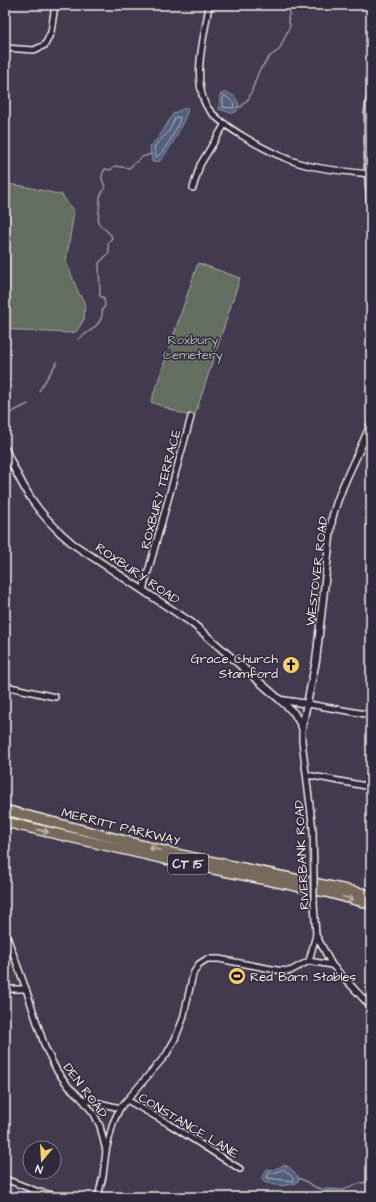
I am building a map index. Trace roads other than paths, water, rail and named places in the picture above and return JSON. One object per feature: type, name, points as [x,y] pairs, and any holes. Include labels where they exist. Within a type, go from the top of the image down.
[{"type":"highway","name":"MERRITT PARKWAY","points":[[5,810],[172,853],[371,896]]},
{"type":"highway","name":"MERRITT PARKWAY","points":[[5,822],[169,860],[326,892],[371,904]]},
{"type":"street","points":[[5,48],[34,50],[45,45],[51,32],[55,5]]},
{"type":"street","points":[[209,5],[199,69],[204,102],[215,116],[238,133],[280,156],[300,164],[368,174]]},
{"type":"street","points":[[371,88],[368,113],[368,174],[371,210]]},
{"type":"street","points":[[193,188],[200,165],[225,124]]},
{"type":"street","name":"ROXBURY TERRACE","points":[[144,590],[191,417]]},
{"type":"street","name":"WESTOVER ROAD","points":[[302,727],[316,662],[332,519],[336,504],[349,471],[371,424]]},
{"type":"street","name":"ROXBURY ROAD","points":[[5,449],[26,492],[50,523],[73,544],[192,623],[294,713],[302,727]]},
{"type":"street","points":[[5,686],[55,697]]},
{"type":"street","points":[[279,699],[371,715]]},
{"type":"street","name":"RIVERBANK ROAD","points":[[302,727],[302,741],[313,830],[316,935],[308,961]]},
{"type":"street","points":[[307,775],[371,787]]},
{"type":"street","name":"DEN ROAD","points":[[5,931],[45,1047],[62,1077],[69,1087],[82,1099],[94,1114],[100,1126],[106,1151],[103,1176],[98,1197]]},
{"type":"street","name":"RIVERBANK ROAD","points":[[316,935],[332,965],[371,1007]]},
{"type":"street","points":[[106,1151],[113,1123],[120,1108],[166,1055],[175,1039],[182,1019],[193,974],[199,964],[207,959],[219,958],[277,970],[290,970],[308,961],[332,965]]},
{"type":"street","points":[[5,989],[26,989]]},
{"type":"street","points":[[82,1099],[120,1108]]},
{"type":"street","name":"CONSTANCE LANE","points":[[127,1100],[169,1124],[240,1169]]},
{"type":"street","points":[[5,1179],[39,1192],[61,1197]]},
{"type":"water","points":[[226,92],[234,96],[239,104],[236,112],[231,113],[219,109],[220,95]]},
{"type":"water","points":[[187,107],[188,110],[169,149],[160,161],[152,162],[150,146],[159,137],[174,113]]},
{"type":"water","points":[[284,1165],[291,1169],[297,1176],[299,1180],[296,1183],[282,1185],[271,1184],[263,1181],[262,1177],[267,1169],[273,1170]]},
{"type":"waterway","points":[[237,107],[241,107],[249,98],[259,71],[270,56],[279,50],[290,26],[288,18],[292,5]]},
{"type":"waterway","points":[[78,339],[90,331],[98,323],[101,319],[102,310],[105,306],[104,298],[100,296],[99,263],[109,253],[108,243],[112,238],[111,235],[98,223],[100,197],[105,187],[102,180],[102,173],[105,169],[110,170],[115,166],[129,168],[142,157],[151,154]]},
{"type":"waterway","points":[[39,391],[57,362]]},
{"type":"waterway","points":[[10,413],[28,404]]},
{"type":"waterway","points":[[298,1178],[318,1188],[344,1190],[351,1186],[371,1180]]},
{"type":"place","name":"Grace Church Stamford","points":[[291,665]]},
{"type":"place","name":"Red Barn Stables","points":[[237,976]]},
{"type":"park label","name":"Roxbury Cemetery","points":[[193,346]]}]
